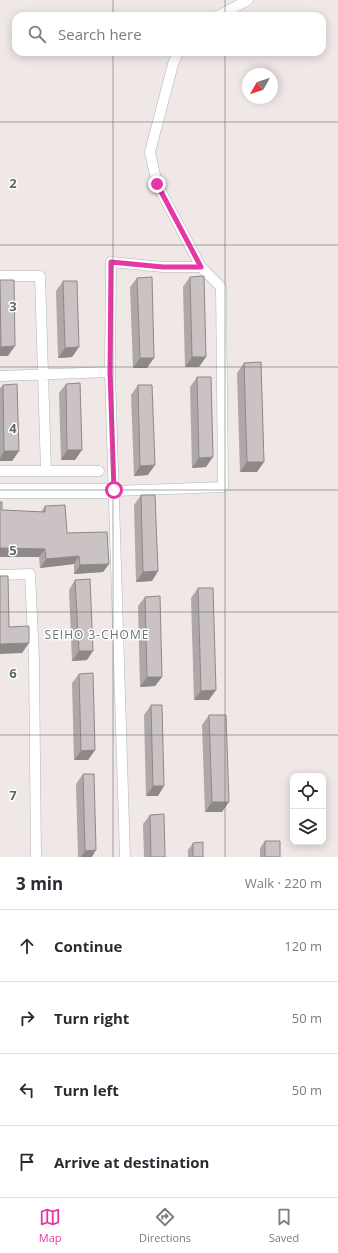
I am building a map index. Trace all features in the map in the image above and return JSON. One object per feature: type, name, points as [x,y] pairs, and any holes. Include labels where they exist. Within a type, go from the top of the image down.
[{"type":"street","points":[[226,12],[248,0]]},
{"type":"street","points":[[0,491],[223,487],[221,287],[201,267],[157,184],[150,152],[176,56]]},
{"type":"street","points":[[125,857],[110,372],[111,262],[163,267],[201,267]]},
{"type":"street","points":[[0,276],[40,276],[46,471]]},
{"type":"street","points":[[0,376],[110,372]]},
{"type":"street","points":[[0,471],[98,471]]},
{"type":"street","points":[[0,576],[30,574],[34,660],[36,857]]},
{"type":"building","points":[[204,276],[206,357],[192,357],[190,277]]},
{"type":"building","points":[[152,277],[154,358],[140,358],[137,278]]},
{"type":"building","points":[[0,280],[14,280],[15,346],[1,347]]},
{"type":"building","points":[[63,281],[77,281],[79,347],[65,348]]},
{"type":"building","points":[[261,362],[264,462],[247,462],[244,363]]},
{"type":"building","points":[[197,377],[211,377],[213,457],[199,458]]},
{"type":"building","points":[[80,383],[82,450],[67,450],[66,384]]},
{"type":"building","points":[[17,384],[19,451],[4,451],[3,385]]},
{"type":"building","points":[[138,385],[152,385],[155,465],[140,466]]},
{"type":"building","points":[[141,495],[155,495],[158,571],[143,572]]},
{"type":"building","points":[[0,502],[2,502],[2,510],[45,512],[45,506],[65,505],[67,533],[107,532],[109,564],[80,565],[79,556],[46,559],[45,549],[0,548]]},
{"type":"building","points":[[0,576],[8,576],[9,627],[29,626],[29,643],[0,644]]},
{"type":"building","points":[[90,579],[93,651],[79,651],[75,580]]},
{"type":"building","points":[[198,588],[213,588],[216,690],[201,691]]},
{"type":"building","points":[[160,596],[162,677],[147,677],[145,597]]},
{"type":"building","points":[[93,673],[95,750],[81,751],[79,674]]},
{"type":"building","points":[[151,705],[162,705],[164,786],[153,786]]},
{"type":"building","points":[[209,715],[226,715],[229,802],[212,802]]},
{"type":"building","points":[[83,774],[94,774],[96,850],[85,851]]},
{"type":"building","points":[[164,814],[165,857],[151,857],[150,815]]},
{"type":"building","points":[[265,841],[280,841],[280,857],[265,857]]},
{"type":"building","points":[[203,842],[203,857],[193,857],[193,843]]},
{"type":"district","name":"SEIHO 3-CHOME","points":[[97,635]]},
{"type":"route","points":[[114,490],[110,372],[111,262],[163,267],[201,267],[157,184]]}]
